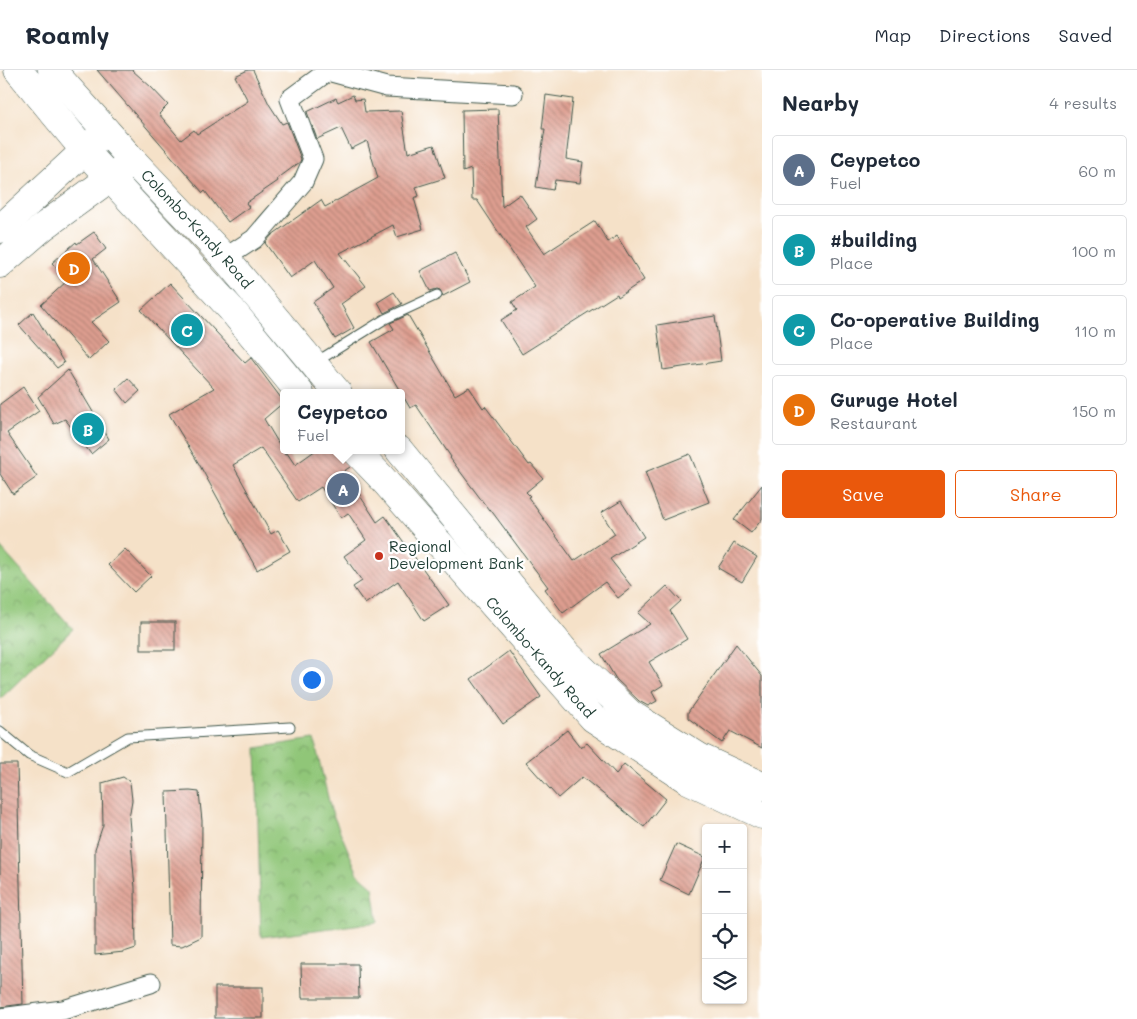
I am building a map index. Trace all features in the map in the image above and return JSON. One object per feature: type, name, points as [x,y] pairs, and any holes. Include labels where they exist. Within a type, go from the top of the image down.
[{"type":"main road","name":"Colombo-Kandy Road","points":[[18,70],[85,151],[203,277],[297,389]]},
{"type":"main road","name":"Colombo-Kandy Road","points":[[52,70],[133,161],[225,258],[335,389]]},
{"type":"main road","points":[[0,229],[106,131]]},
{"type":"main road","points":[[0,264],[43,227],[133,161]]},
{"type":"main road","name":"Colombo-Kandy Road","points":[[359,454],[593,718],[688,780],[762,815]]},
{"type":"main road","points":[[380,476],[400,454]]},
{"type":"main road","name":"Colombo-Kandy Road","points":[[402,454],[567,654],[630,713],[701,758],[762,786]]},
{"type":"street","points":[[225,258],[254,239],[303,182],[313,159],[290,99],[328,71],[387,87],[513,94]]},
{"type":"street","points":[[0,1018],[63,1010],[151,983]]},
{"type":"lane","points":[[314,363],[385,319],[437,295]]},
{"type":"lane","points":[[0,731],[29,755],[68,772],[128,737],[290,727]]},
{"type":"green space","points":[[0,547],[73,629],[0,699]]},
{"type":"green space","points":[[314,739],[331,810],[358,874],[373,887],[378,922],[261,937],[256,748]]},
{"type":"building","points":[[97,70],[132,70],[168,105],[159,114],[181,140],[194,130],[197,134],[248,101],[235,76],[248,70],[253,70],[269,104],[282,124],[287,122],[301,159],[300,162],[277,179],[278,181],[246,203],[249,207],[228,222],[205,191],[203,193]]},
{"type":"building","points":[[353,95],[355,100],[363,99],[365,112],[401,111],[408,153],[434,145],[445,178],[416,187],[419,196],[414,198],[423,229],[397,237],[393,225],[340,253],[366,286],[341,304],[354,328],[335,339],[313,302],[333,288],[315,260],[290,278],[265,243],[272,235],[321,200],[325,207],[378,178],[367,141],[351,149],[341,128],[317,139],[307,112],[336,98],[338,102]]},
{"type":"building","points":[[546,95],[573,99],[566,159],[583,162],[580,183],[555,180],[553,190],[536,187],[545,129],[542,129]]},
{"type":"building","points":[[498,109],[502,207],[520,194],[537,219],[526,227],[544,254],[595,221],[608,242],[617,236],[644,280],[618,297],[617,294],[522,354],[501,320],[517,310],[512,302],[535,287],[477,200],[472,200],[471,169],[463,172],[462,110]]},
{"type":"building","points":[[94,232],[106,249],[93,259],[121,302],[91,322],[109,341],[89,360],[41,305],[68,280],[52,263],[76,242],[77,244]]},
{"type":"building","points":[[455,253],[470,282],[443,296],[440,290],[430,291],[420,271]]},
{"type":"building","points":[[170,283],[245,363],[251,358],[280,397],[280,405],[264,419],[280,446],[280,454],[288,454],[295,465],[310,454],[341,454],[343,460],[350,467],[344,471],[377,522],[385,516],[449,605],[424,621],[398,581],[365,604],[353,587],[362,581],[344,556],[366,540],[348,513],[341,518],[321,487],[298,502],[261,448],[233,465],[271,534],[278,530],[290,551],[257,570],[199,464],[169,414],[214,388],[141,310]]},
{"type":"building","points":[[394,292],[402,304],[384,313],[378,302]]},
{"type":"building","points":[[33,312],[64,363],[57,368],[19,325]]},
{"type":"building","points":[[408,315],[455,395],[469,387],[483,408],[485,406],[529,465],[531,464],[543,478],[526,492],[574,561],[615,534],[601,513],[621,501],[644,537],[610,559],[632,587],[618,598],[605,582],[563,613],[545,589],[548,587],[450,458],[416,405],[410,408],[405,400],[405,389],[399,389],[371,342],[394,329],[390,323]]},
{"type":"building","points":[[715,316],[721,361],[663,370],[657,325]]},
{"type":"building","points":[[68,370],[109,439],[91,454],[65,419],[54,424],[38,397]]},
{"type":"building","points":[[128,378],[140,391],[127,403],[116,389]]},
{"type":"building","points":[[23,387],[39,411],[7,433],[37,477],[13,494],[0,474],[0,404]]},
{"type":"building","points":[[690,454],[709,502],[663,520],[645,472]]},
{"type":"building","points":[[762,485],[762,519],[751,533],[734,520]]},
{"type":"building","points":[[734,543],[757,557],[742,582],[718,568]]},
{"type":"building","points":[[125,549],[151,576],[134,592],[108,565]]},
{"type":"building","points":[[667,586],[681,601],[670,611],[687,639],[649,662],[663,685],[652,692],[657,701],[648,706],[639,701],[616,679],[601,654],[650,624],[638,613]]},
{"type":"building","points":[[141,622],[175,622],[175,650],[141,650]]},
{"type":"building","points":[[736,644],[762,676],[762,748],[730,731],[722,743],[688,718],[688,712]]},
{"type":"building","points":[[509,651],[541,697],[503,724],[471,679]]},
{"type":"building","points":[[567,730],[581,748],[587,743],[616,774],[624,764],[666,799],[644,827],[582,777],[558,798],[526,762]]},
{"type":"building","points":[[0,764],[17,764],[23,1004],[0,1007]]},
{"type":"building","points":[[123,777],[130,782],[132,800],[129,818],[135,888],[136,948],[124,952],[95,955],[95,849],[103,825],[102,783]]},
{"type":"building","points":[[166,792],[199,792],[202,821],[201,937],[182,946],[170,945]]},
{"type":"building","points":[[676,844],[702,856],[702,864],[689,894],[660,880]]},
{"type":"building","points":[[301,964],[358,964],[359,998],[302,998]]},
{"type":"building","points":[[215,987],[263,987],[263,1018],[215,1018]]},
{"type":"place","name":"Guruge Hotel","points":[[74,268]]},
{"type":"place","name":"Co-operative Building","points":[[187,330]]},
{"type":"place","name":"#building","points":[[88,429]]},
{"type":"place","name":"Ceypetco","points":[[343,489]]},
{"type":"place","name":"Regional Development Bank","points":[[379,556]]}]
